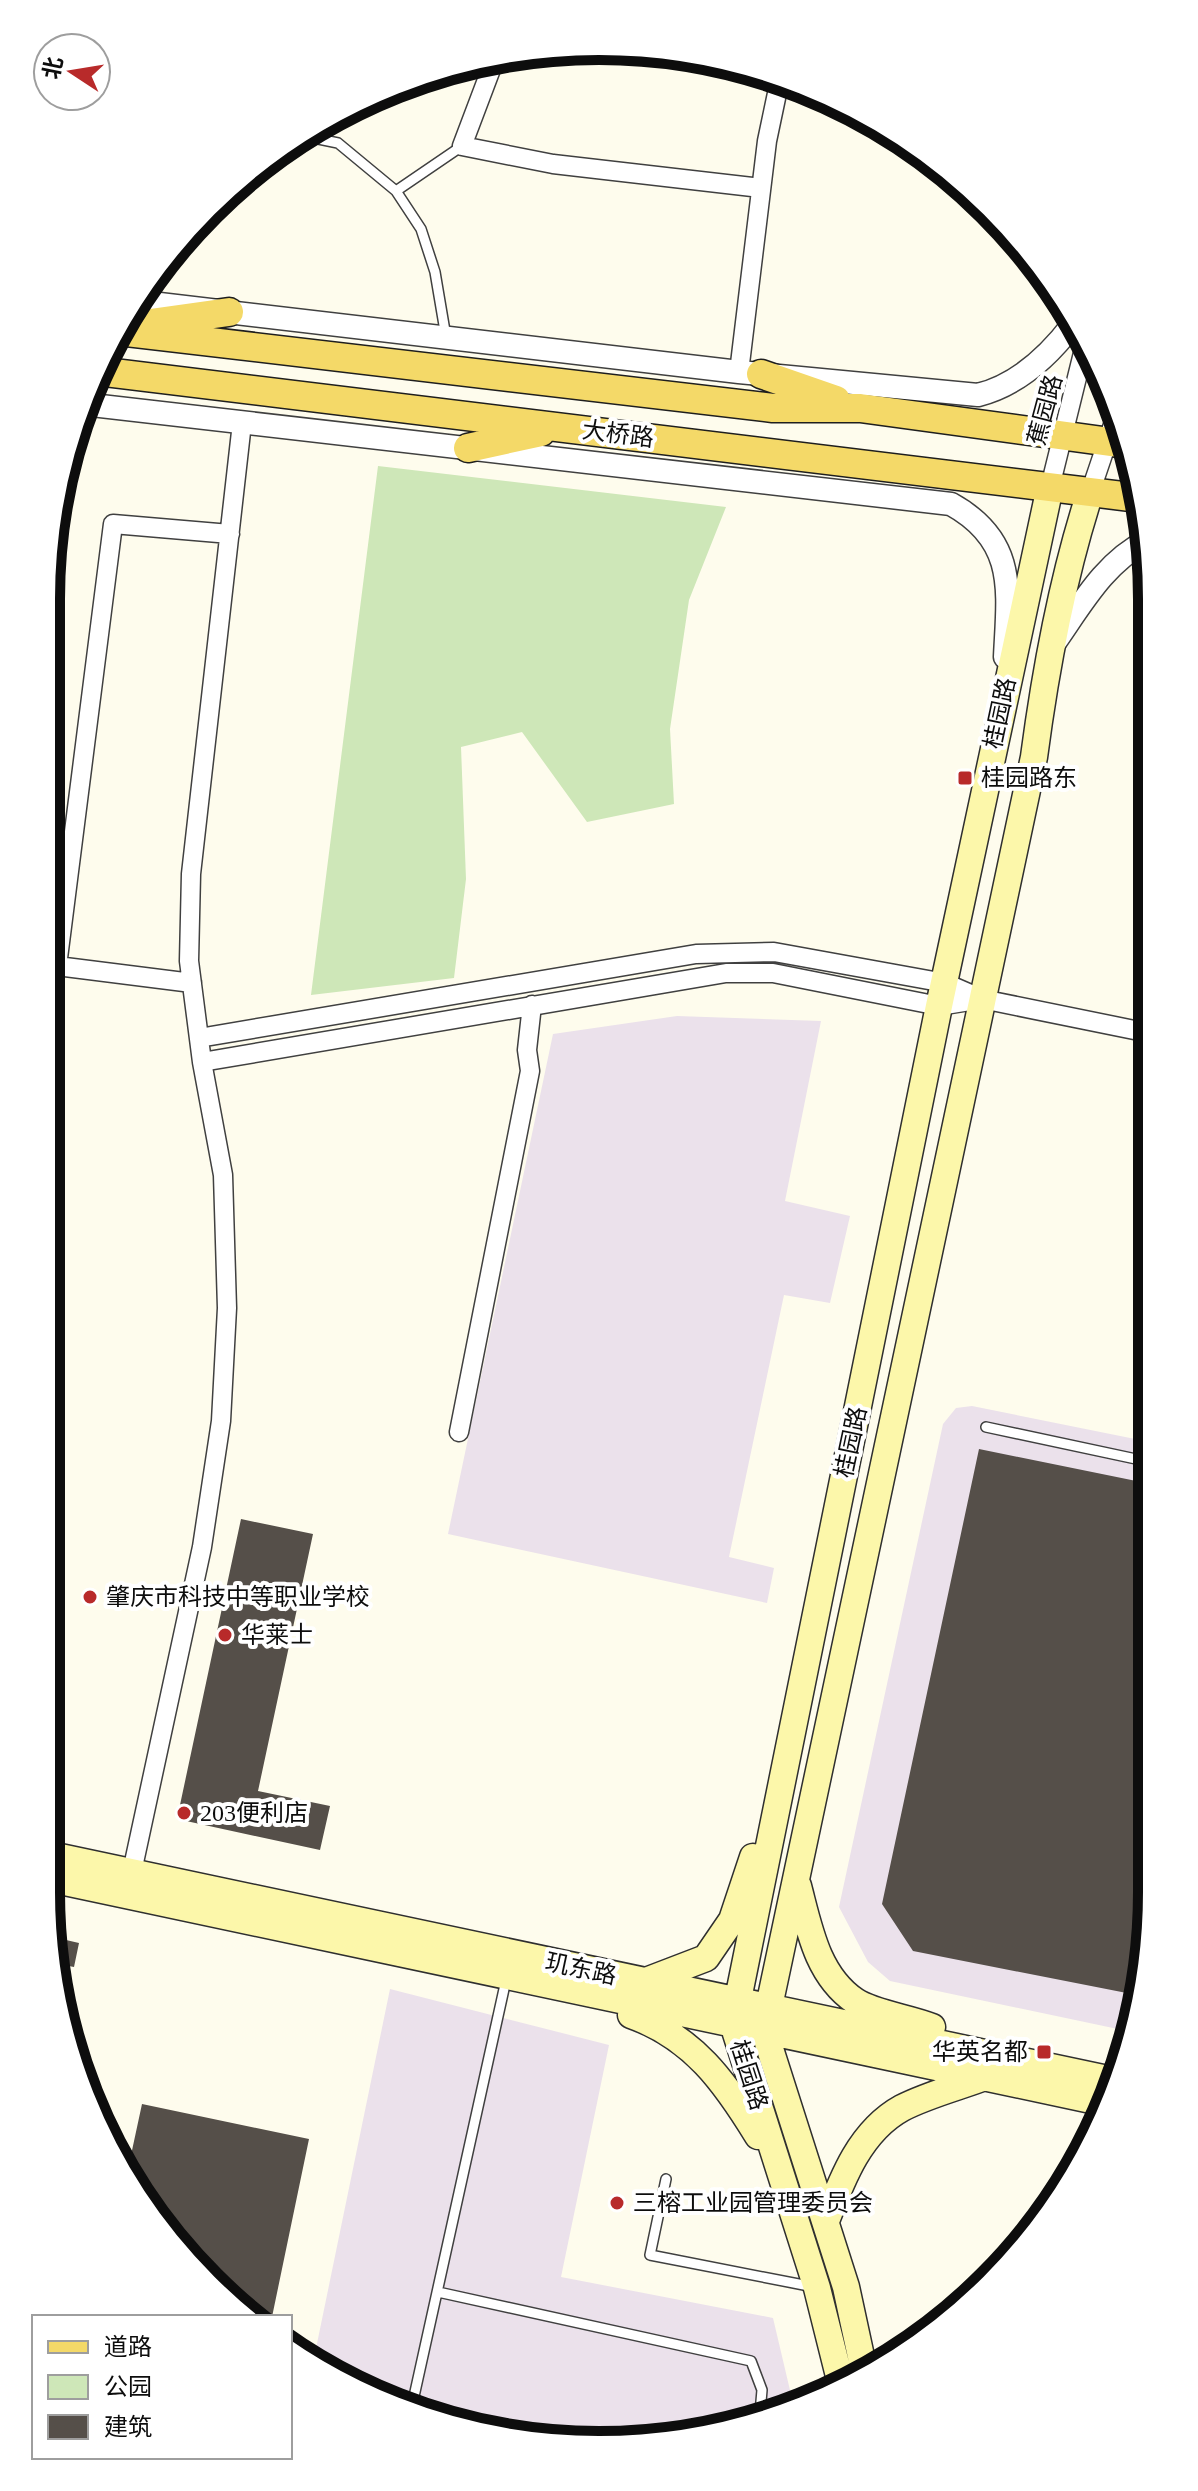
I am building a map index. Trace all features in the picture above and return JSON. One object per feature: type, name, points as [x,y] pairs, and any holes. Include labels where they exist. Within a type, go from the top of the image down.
[{"type":"main road","points":[[133,327],[229,312]]},
{"type":"main road","name":"大桥路","points":[[131,330],[773,408],[860,408],[1115,443]]},
{"type":"main road","name":"大桥路","points":[[111,373],[1128,497]]},
{"type":"main road","points":[[750,373],[860,408]]},
{"type":"main road","points":[[468,448],[563,427]]},
{"type":"main road","name":"桂园路","points":[[839,2374],[817,2288],[735,2011],[1003,698],[1050,487]]},
{"type":"main road","name":"桂园路","points":[[767,2018],[1034,757],[1048,653],[1072,547],[1090,493]]},
{"type":"main road","points":[[642,1982],[706,1958],[732,1920],[745,1875],[776,1808]]},
{"type":"main road","name":"玑东路","points":[[60,1859],[129,1884]]},
{"type":"main road","name":"玑东路","points":[[60,1879],[129,1884],[510,1965],[642,1982],[735,2011],[985,2077],[1096,2101]]},
{"type":"main road","points":[[796,1879],[818,1954],[829,1977],[856,2003],[930,2026],[976,2051]]},
{"type":"main road","name":"玑东路","points":[[510,1965],[591,1993],[735,2011]]},
{"type":"main road","points":[[591,1993],[614,2009],[663,2026],[705,2061],[739,2104],[781,2174]]},
{"type":"main road","points":[[767,2018],[846,2287],[862,2362]]},
{"type":"main road","name":"玑东路","points":[[767,2018],[976,2051],[1104,2078]]},
{"type":"main road","points":[[826,2221],[854,2155],[874,2131],[901,2109],[985,2077]]},
{"type":"street","points":[[490,71],[462,146],[553,164],[761,188]]},
{"type":"street","points":[[750,373],[761,188],[778,91]]},
{"type":"street","points":[[149,303],[750,373],[978,395],[1001,389],[1027,373],[1066,331]]},
{"type":"street","name":"蕉园路","points":[[1050,487],[1081,360]]},
{"type":"street","points":[[96,406],[951,504],[971,514],[991,538],[1005,563],[1009,580],[1003,698]]},
{"type":"street","points":[[129,1884],[202,1547],[221,1421],[227,1308],[223,1175],[202,1062],[192,983],[191,874],[242,423]]},
{"type":"street","points":[[1090,493],[1115,445]]},
{"type":"street","points":[[60,942],[113,524],[230,534]]},
{"type":"street","points":[[1048,653],[1103,574],[1135,547]]},
{"type":"street","points":[[199,1038],[719,951],[774,952],[942,995]]},
{"type":"street","points":[[60,966],[192,983]]},
{"type":"street","points":[[202,1062],[700,975],[749,972],[982,999],[1138,1031]]},
{"type":"street","points":[[459,1432],[530,1071],[527,1050],[532,1005]]},
{"type":"lane","points":[[319,139],[338,143],[396,191],[421,229],[435,272],[446,337]]},
{"type":"lane","points":[[396,191],[462,146]]},
{"type":"lane","points":[[986,1427],[1138,1459]]},
{"type":"lane","points":[[414,2398],[510,1965]]},
{"type":"lane","points":[[666,2179],[650,2255],[817,2288],[846,2287]]},
{"type":"lane","points":[[438,2292],[751,2361],[762,2390],[761,2406]]},
{"type":"shaded area","points":[[677,1016],[821,1021],[785,1201],[850,1216],[830,1303],[784,1295],[729,1557],[774,1568],[767,1603],[448,1534],[553,1034]]},
{"type":"shaded area","points":[[972,1406],[1138,1440],[1137,1927],[1121,2030],[890,1981],[868,1962],[839,1907],[943,1424],[956,1408]]},
{"type":"shaded area","points":[[390,1989],[609,2045],[561,2277],[773,2318],[791,2395],[704,2421],[634,2430],[564,2430],[459,2413],[393,2390],[316,2350]]},
{"type":"green space","points":[[378,466],[726,507],[689,600],[670,729],[674,804],[587,822],[522,732],[461,747],[466,879],[454,978],[311,995]]},
{"type":"building","points":[[979,1449],[1138,1481],[1138,1892],[1129,1993],[913,1951],[882,1904]]},
{"type":"building","points":[[241,1519],[313,1534],[258,1791],[330,1806],[320,1850],[177,1819]]},
{"type":"building","points":[[62,1939],[79,1943],[74,1967],[65,1965]]},
{"type":"building","points":[[142,2104],[309,2139],[272,2315],[265,2315],[244,2297],[194,2247],[171,2220],[130,2159]]},
{"type":"place","name":"桂园路东","points":[[965,778]]},
{"type":"place","name":"肇庆市科技中等职业学校","points":[[90,1597]]},
{"type":"place","name":"华莱士","points":[[225,1635]]},
{"type":"place","name":"203便利店","points":[[184,1813]]},
{"type":"place","name":"华英名都","points":[[1044,2052]]},
{"type":"place","name":"三榕工业园管理委员会","points":[[617,2203]]}]
